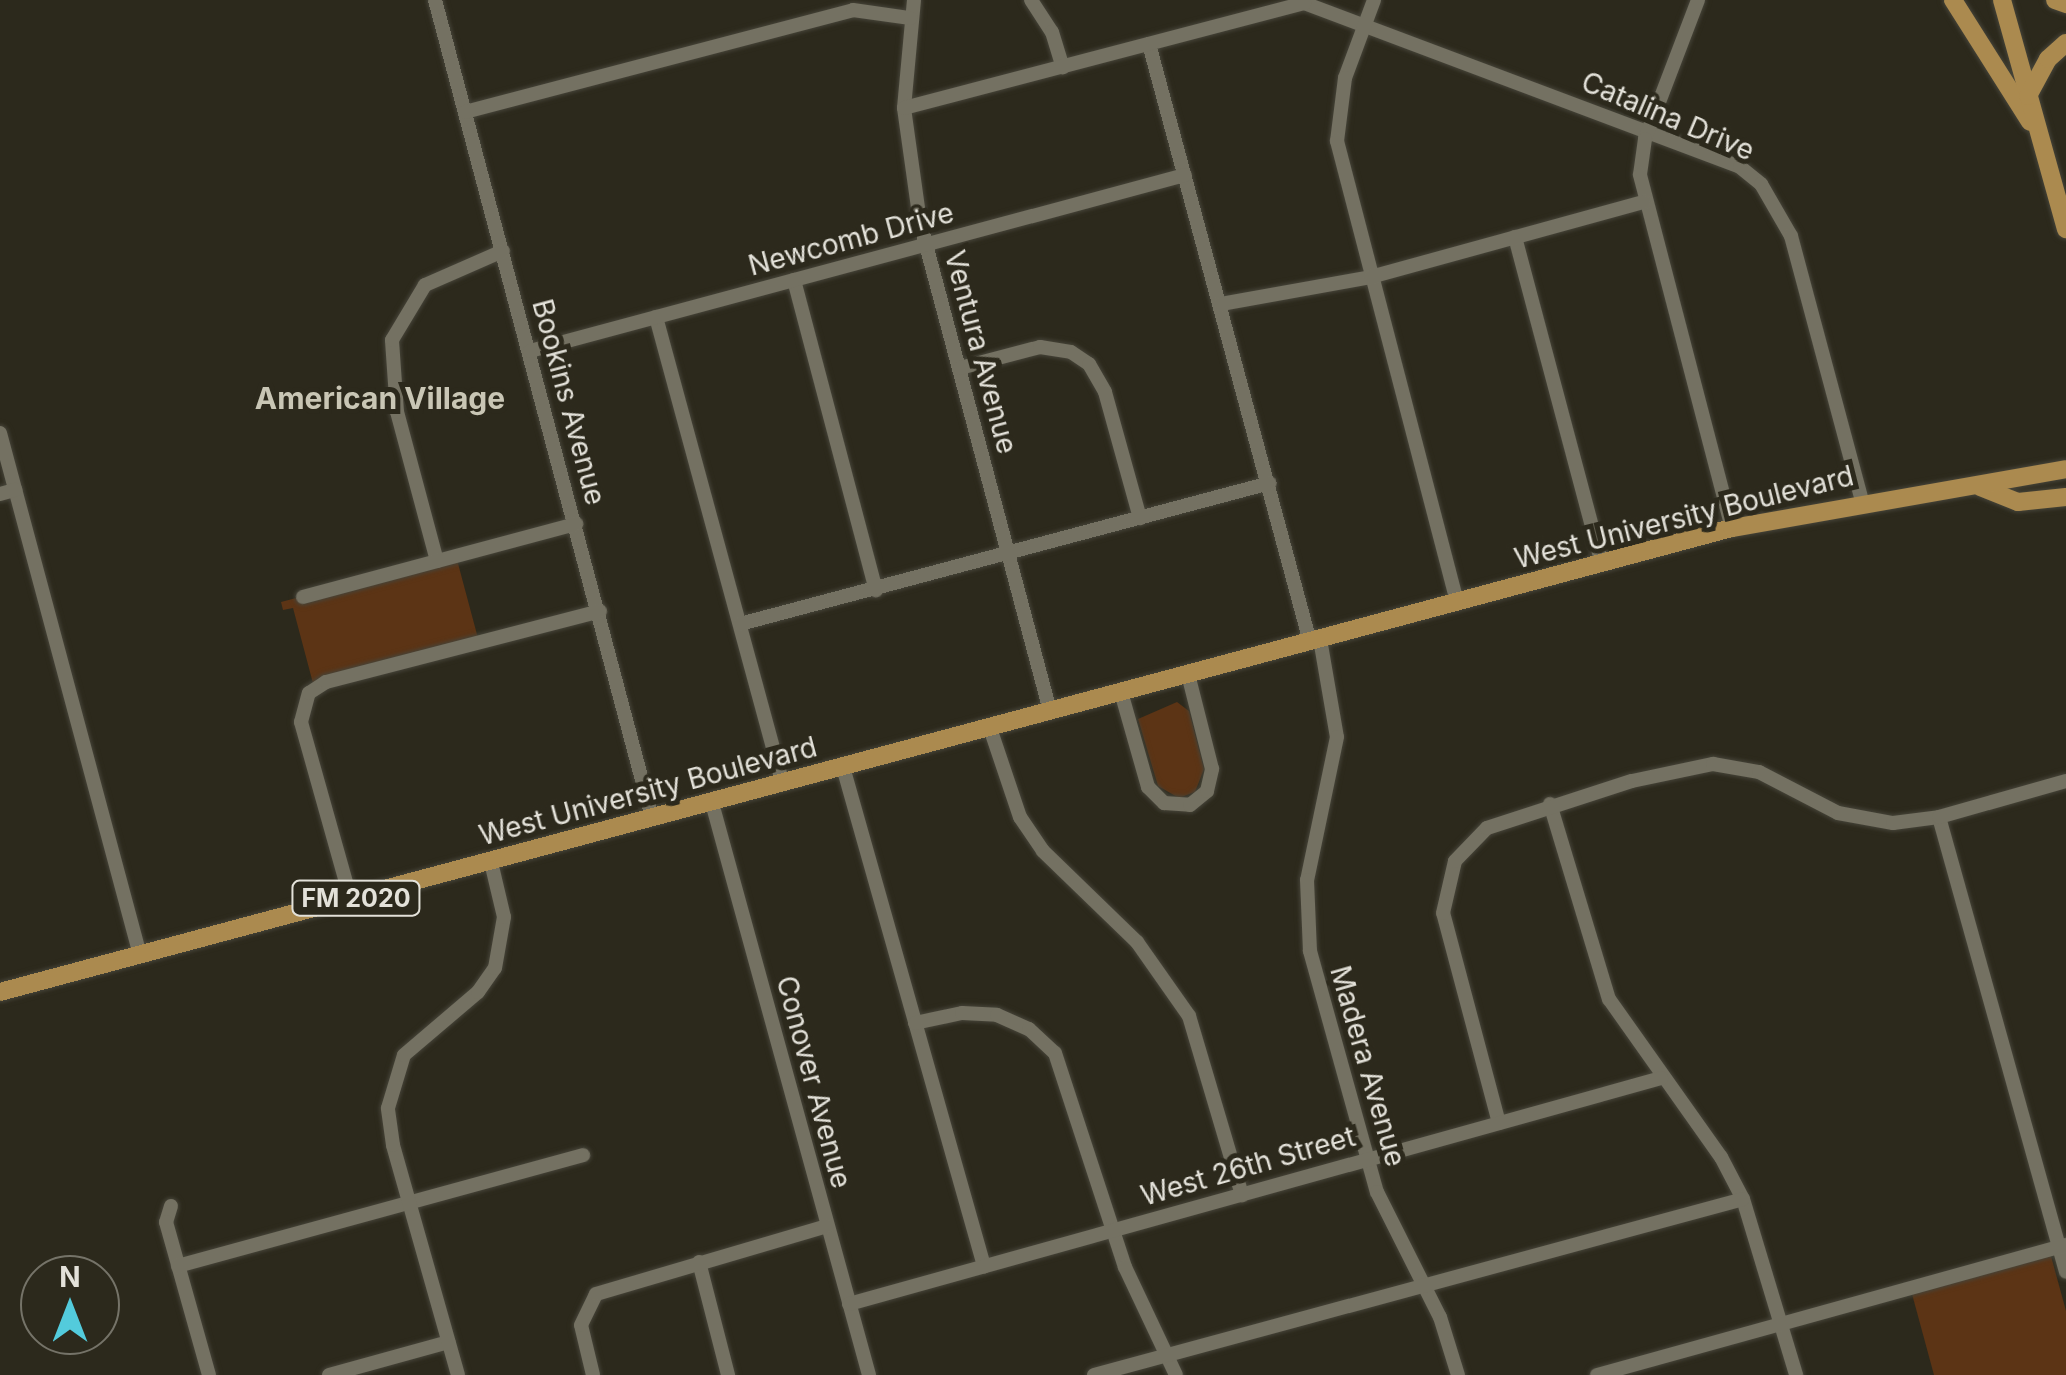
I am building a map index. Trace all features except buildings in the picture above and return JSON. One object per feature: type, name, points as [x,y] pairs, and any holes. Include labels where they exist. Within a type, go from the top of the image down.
[{"type":"main road","points":[[1953,0],[2039,135]]},
{"type":"main road","points":[[2002,0],[2066,229]]},
{"type":"main road","points":[[2055,0],[2066,4]]},
{"type":"main road","points":[[2028,96],[2048,60],[2066,43]]},
{"type":"main road","name":"West University Boulevard","points":[[0,992],[1732,528],[1862,501],[2066,469]]},
{"type":"main road","points":[[1975,485],[2018,502],[2066,497]]},
{"type":"street","name":"Bookins Avenue","points":[[435,0],[600,610],[652,818]]},
{"type":"street","name":"Ventura Avenue","points":[[914,0],[904,108],[926,244],[1050,711]]},
{"type":"street","points":[[1031,0],[1052,32],[1063,66]]},
{"type":"street","points":[[1374,0],[1337,123],[1371,277],[1457,601]]},
{"type":"street","points":[[1698,0],[1641,157],[1644,202],[1732,528]]},
{"type":"street","points":[[904,108],[1300,2]]},
{"type":"street","name":"Catalina Drive","points":[[1300,2],[1740,167],[1784,216],[1862,501]]},
{"type":"street","points":[[466,112],[841,12],[871,10],[910,18]]},
{"type":"street","name":"Madera Avenue","points":[[1149,44],[1335,709],[1336,752],[1308,868],[1306,924],[1366,1158],[1390,1222],[1424,1285],[1458,1375]]},
{"type":"street","name":"Newcomb Drive","points":[[530,350],[1186,176]]},
{"type":"street","points":[[1221,304],[1371,277],[1644,202]]},
{"type":"street","points":[[1516,237],[1602,563]]},
{"type":"street","points":[[437,561],[397,412],[392,340],[425,285],[503,251]]},
{"type":"street","points":[[794,280],[876,590]]},
{"type":"street","points":[[656,316],[783,783]]},
{"type":"street","points":[[960,368],[1040,347],[1072,352],[1089,364],[1105,392],[1140,518]]},
{"type":"street","points":[[0,433],[8,492],[140,955]]},
{"type":"street","points":[[740,624],[1270,483]]},
{"type":"street","points":[[303,597],[576,524]]},
{"type":"street","points":[[351,900],[301,722],[303,705],[326,682],[600,610]]},
{"type":"street","points":[[1121,692],[1148,788],[1164,804],[1190,806],[1207,791],[1212,769],[1188,674]]},
{"type":"street","points":[[990,728],[1020,817],[1043,851],[1137,942],[1189,1016],[1242,1195]]},
{"type":"street","points":[[1499,1123],[1451,953],[1444,896],[1456,862],[1474,838],[1500,820],[1713,764],[1759,772],[1865,820],[1940,817],[2066,781]]},
{"type":"street","points":[[843,767],[984,1266]]},
{"type":"street","name":"Conover Avenue","points":[[712,802],[868,1375]]},
{"type":"street","points":[[1550,804],[1599,976],[1662,1078],[1721,1157],[1743,1198],[1796,1375]]},
{"type":"street","points":[[1940,817],[2063,1246],[2066,1272]]},
{"type":"street","points":[[458,1375],[389,1130],[392,1080],[420,1036],[466,1003],[495,968],[504,917],[491,862]]},
{"type":"street","points":[[915,1024],[980,1012],[1014,1021],[1043,1040],[1070,1085],[1113,1230],[1176,1375]]},
{"type":"street","name":"West 26th Street","points":[[849,1304],[1662,1078]]},
{"type":"street","points":[[178,1266],[583,1155]]},
{"type":"street","points":[[1094,1375],[1743,1198]]},
{"type":"street","points":[[171,1206],[166,1222],[208,1375]]},
{"type":"street","points":[[593,1375],[581,1325],[589,1301],[605,1289],[828,1226]]},
{"type":"street","points":[[1597,1375],[2063,1246]]},
{"type":"street","points":[[699,1262],[728,1375]]},
{"type":"street","points":[[329,1375],[449,1342]]},
{"type":"shaded area","points":[[456,556],[479,642],[314,687],[293,608],[283,610],[281,602]]},
{"type":"shaded area","points":[[1177,702],[1189,711],[1204,769],[1195,792],[1179,798],[1158,786],[1138,719]]},
{"type":"shaded area","points":[[2051,1256],[2066,1311],[2066,1375],[1934,1375],[1912,1294]]},
{"type":"district","name":"American Village","points":[[380,398]]}]
